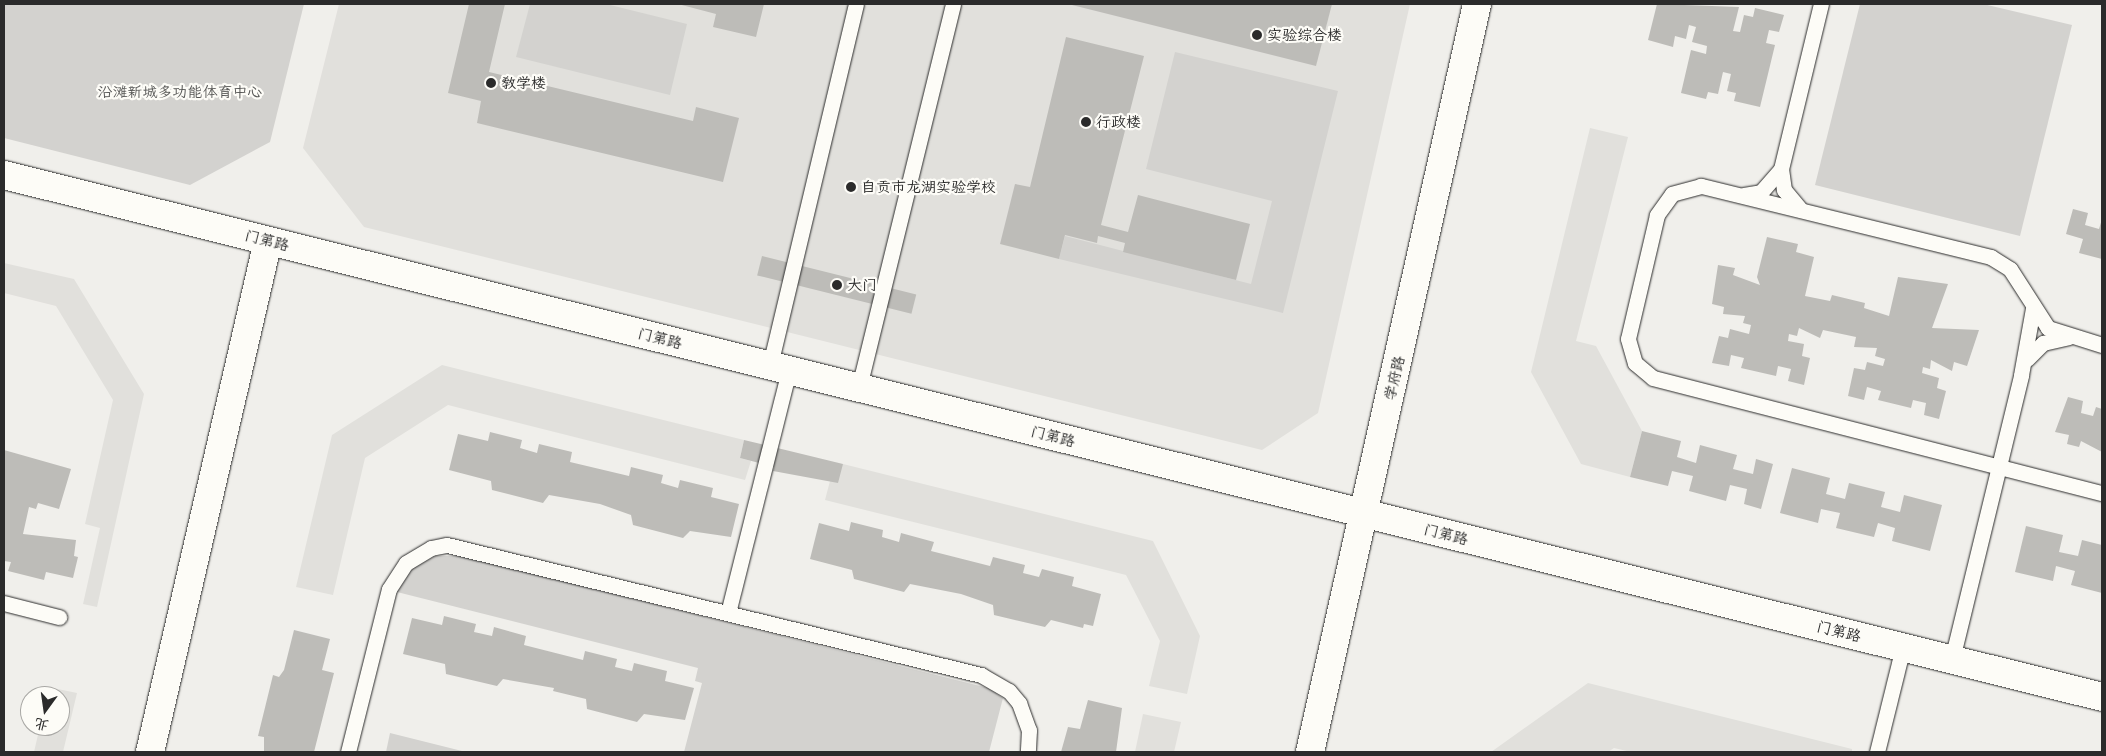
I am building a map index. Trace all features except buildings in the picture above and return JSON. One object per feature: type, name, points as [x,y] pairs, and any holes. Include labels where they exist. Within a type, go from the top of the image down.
[{"type":"street","name":"学府路","points":[[1310,752],[1477,4]]},
{"type":"street","name":"门第路","points":[[4,175],[2102,697]]},
{"type":"street","points":[[150,752],[268,241]]},
{"type":"lane","points":[[728,613],[856,4]]},
{"type":"lane","points":[[858,387],[953,4]]},
{"type":"lane","points":[[1803,211],[1784,190],[1781,169],[1821,4]]},
{"type":"lane","points":[[1738,196],[1761,192],[1781,169]]},
{"type":"lane","points":[[2102,345],[2068,336],[2048,328],[2010,269],[1998,260],[1701,186],[1680,190],[1666,199],[1657,215],[1630,326],[1629,352],[1635,363],[1653,378],[2102,493]]},
{"type":"lane","points":[[1952,659],[2024,362],[2034,308]]},
{"type":"lane","points":[[2024,362],[2043,343],[2068,336]]},
{"type":"lane","points":[[348,752],[389,589],[406,563],[432,548],[464,547],[996,682],[1009,691],[1026,716],[1028,752]]},
{"type":"lane","points":[[4,603],[59,617]]},
{"type":"lane","points":[[1876,752],[1903,647]]},
{"type":"shaded area","name":"自贡市龙湖实验学校","points":[[339,4],[1410,4],[1318,413],[1262,450],[364,227],[303,148]]},
{"type":"shaded area","points":[[1590,128],[1628,137],[1576,341],[1596,346],[1642,431],[1630,477],[1581,464],[1531,372]]},
{"type":"shaded area","points":[[4,263],[74,279],[144,394],[97,607],[83,604],[100,528],[85,524],[113,400],[56,306],[4,293]]},
{"type":"shaded area","points":[[442,365],[744,440],[740,458],[751,461],[745,480],[448,405],[365,458],[333,595],[296,587],[332,435]]},
{"type":"shaded area","points":[[843,464],[1153,541],[1200,636],[1187,694],[1149,686],[1160,641],[1126,575],[825,500],[830,481]]},
{"type":"shaded area","points":[[1588,683],[1852,749],[1852,752],[1631,752],[1614,748],[1608,752],[1491,752]]},
{"type":"shaded area","points":[[70,692],[77,693],[70,722]]},
{"type":"shaded area","points":[[1143,714],[1181,722],[1174,752],[1135,752]]},
{"type":"shaded area","points":[[38,736],[67,736],[63,752],[34,752]]},
{"type":"green space","name":"沿滩新城多功能体育中心","points":[[4,4],[304,4],[270,142],[190,185],[4,138]]},
{"type":"green space","points":[[530,4],[606,4],[687,24],[670,95],[516,57]]},
{"type":"green space","points":[[1860,4],[1983,4],[2072,25],[2020,236],[1815,185]]},
{"type":"green space","points":[[1175,52],[1338,91],[1283,313],[1059,259],[1065,236],[1251,284],[1272,201],[1146,169]]},
{"type":"green space","points":[[435,556],[463,556],[988,688],[1003,698],[989,752],[684,752],[702,683],[695,681],[698,668],[397,592],[412,569]]},
{"type":"green space","points":[[390,733],[466,752],[386,752]]},
{"type":"place","name":"实验综合楼","points":[[1257,35]]},
{"type":"place","name":"教学楼","points":[[491,83]]},
{"type":"place","name":"行政楼","points":[[1086,122]]},
{"type":"place","name":"自贡市龙湖实验学校","points":[[851,187]]},
{"type":"place","name":"大门","points":[[837,285]]}]
